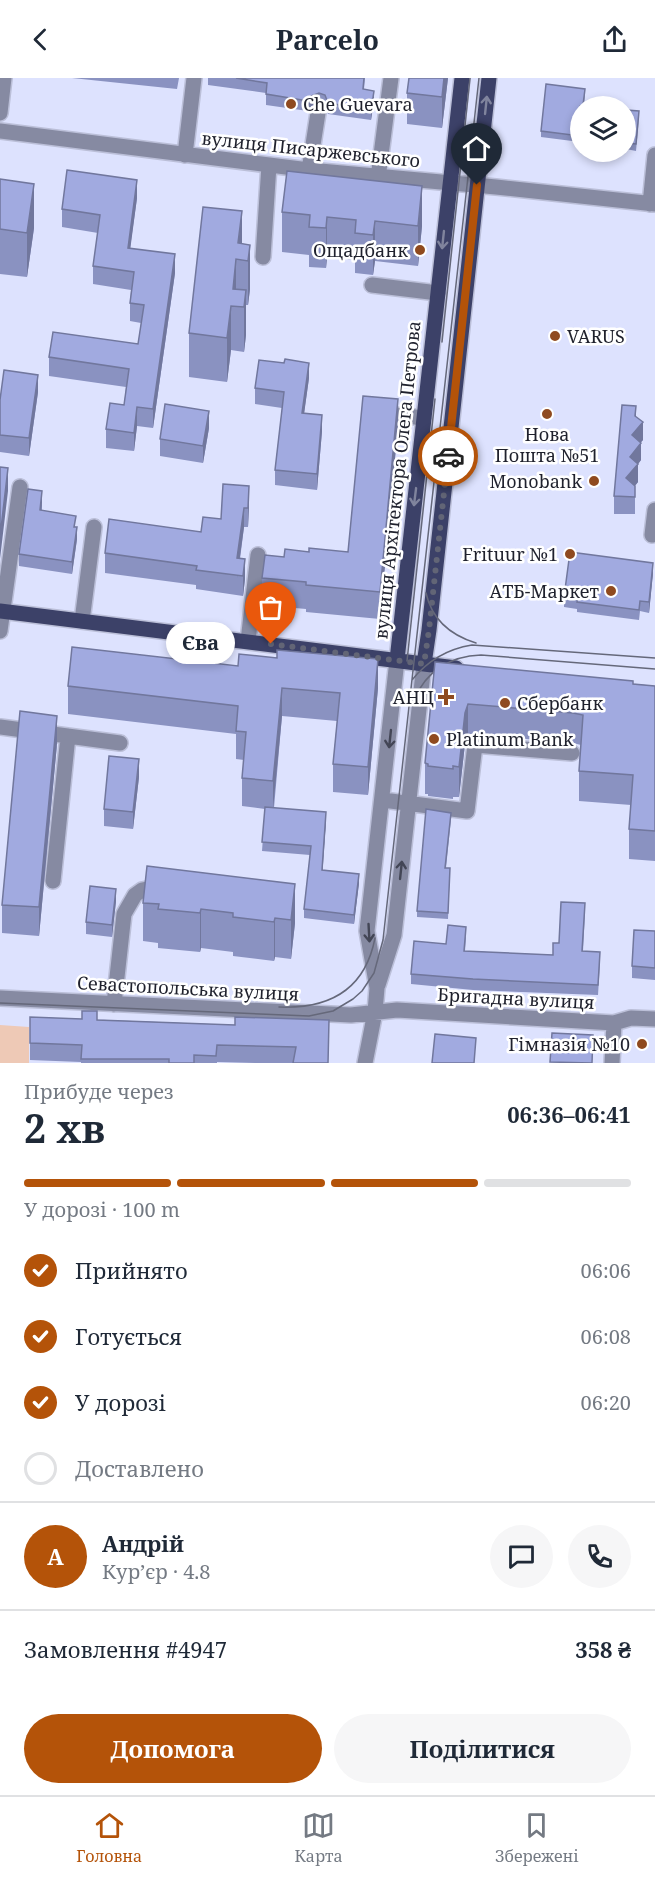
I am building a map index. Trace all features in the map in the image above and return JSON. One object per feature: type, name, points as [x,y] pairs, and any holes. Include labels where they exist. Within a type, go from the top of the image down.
[{"type":"main road","name":"вулиця Архітектора Олега Петрова","points":[[397,660],[462,78]]},
{"type":"main road","points":[[424,664],[489,78]]},
{"type":"main road","points":[[1,611],[469,669]]},
{"type":"street","points":[[0,113],[4,78]]},
{"type":"street","points":[[185,154],[194,78]]},
{"type":"street","points":[[378,178],[390,78]]},
{"type":"street","points":[[309,170],[318,113]]},
{"type":"street","name":"вулиця Писаржевського","points":[[0,131],[378,178],[449,182],[652,204]]},
{"type":"street","points":[[652,204],[655,155]]},
{"type":"street","points":[[263,257],[269,165]]},
{"type":"street","points":[[372,285],[438,293]]},
{"type":"street","points":[[366,412],[424,418]]},
{"type":"street","points":[[0,631],[20,487]]},
{"type":"street","points":[[652,535],[655,510]]},
{"type":"street","points":[[82,621],[94,527]]},
{"type":"street","points":[[248,641],[258,555]]},
{"type":"street","name":"вулиця Архітектора Олега Петрова","points":[[364,1063],[375,1012],[377,988],[367,931],[397,660]]},
{"type":"street","points":[[377,988],[394,935],[424,664]]},
{"type":"street","points":[[0,727],[120,743]]},
{"type":"street","points":[[53,881],[68,736]]},
{"type":"street","points":[[383,800],[467,811],[475,745],[572,753]]},
{"type":"street","points":[[114,1004],[124,914],[135,895],[142,890],[152,888],[176,891]]},
{"type":"street","name":"Севастопольська вулиця","points":[[0,998],[351,1015],[375,1012]]},
{"type":"street","name":"Бригадна вулиця","points":[[375,1012],[397,1010],[614,1023],[631,1018],[655,1019]]},
{"type":"street","points":[[612,1063],[614,1023]]},
{"type":"shaded area","points":[[0,1025],[29,1027],[29,1063],[0,1063]]},
{"type":"building","points":[[236,78],[364,78],[363,89],[374,91],[371,110],[328,103],[325,95],[319,93],[311,96],[308,101],[266,94],[267,83]]},
{"type":"building","points":[[409,78],[444,78],[442,97],[407,93]]},
{"type":"building","points":[[546,84],[585,89],[584,96],[570,96],[570,135],[541,131]]},
{"type":"building","points":[[636,111],[639,111],[636,144]]},
{"type":"building","points":[[67,170],[137,180],[128,248],[175,254],[153,409],[137,407],[134,433],[106,429],[110,403],[124,405],[129,369],[49,357],[53,332],[138,344],[144,305],[130,303],[134,272],[93,266],[100,215],[62,209]]},
{"type":"building","points":[[287,171],[422,186],[418,226],[375,221],[373,235],[355,233],[356,220],[327,217],[326,228],[309,227],[310,215],[282,212]]},
{"type":"building","points":[[0,179],[34,184],[27,233],[0,229]]},
{"type":"building","points":[[203,207],[242,211],[238,243],[250,245],[248,261],[236,259],[233,289],[246,290],[244,307],[231,306],[227,338],[189,333]]},
{"type":"building","points":[[285,359],[309,363],[302,413],[322,415],[317,474],[275,470],[284,392],[255,388],[259,360],[284,363]]},
{"type":"building","points":[[4,370],[38,375],[29,438],[0,435],[0,400]]},
{"type":"building","points":[[363,396],[398,399],[380,592],[262,578],[265,555],[284,557],[285,549],[309,552],[309,548],[348,552]]},
{"type":"building","points":[[165,404],[209,411],[203,446],[160,439]]},
{"type":"building","points":[[622,405],[636,406],[635,416],[643,422],[632,435],[641,443],[630,457],[638,464],[626,478],[635,486],[635,497],[614,496]]},
{"type":"building","points":[[0,467],[8,468],[0,537]]},
{"type":"building","points":[[223,484],[249,486],[248,508],[244,508],[237,558],[245,559],[243,576],[196,570],[197,566],[105,553],[109,519],[201,532],[203,517],[221,519]]},
{"type":"building","points":[[28,489],[42,491],[40,510],[76,516],[74,527],[77,527],[72,562],[19,554]]},
{"type":"building","points":[[570,552],[653,563],[649,602],[640,601],[639,610],[577,602],[578,598],[564,597]]},
{"type":"building","points":[[72,647],[238,666],[239,654],[277,658],[277,650],[378,659],[368,767],[333,764],[340,693],[282,688],[273,781],[242,778],[246,732],[236,731],[238,706],[68,686]]},
{"type":"building","points":[[435,662],[633,681],[633,684],[655,686],[655,831],[629,829],[633,775],[579,771],[583,715],[468,704],[459,767],[453,766],[453,769],[428,766],[425,763]]},
{"type":"building","points":[[20,711],[57,716],[39,907],[2,905]]},
{"type":"building","points":[[109,756],[139,759],[133,812],[104,809]]},
{"type":"building","points":[[265,807],[326,812],[322,870],[359,874],[354,915],[304,909],[311,846],[262,842]]},
{"type":"building","points":[[426,809],[451,813],[445,868],[450,868],[448,913],[417,911]]},
{"type":"building","points":[[147,866],[295,884],[291,920],[275,918],[274,922],[233,917],[233,913],[201,909],[200,913],[158,909],[159,904],[143,903]]},
{"type":"building","points":[[90,886],[116,889],[112,925],[86,922]]},
{"type":"building","points":[[561,902],[585,903],[582,951],[600,952],[598,985],[411,974],[414,941],[446,944],[448,925],[466,927],[464,951],[553,955],[553,943],[559,943]]},
{"type":"building","points":[[634,930],[655,931],[655,968],[632,966]]},
{"type":"building","points":[[82,1011],[97,1011],[97,1020],[235,1025],[235,1017],[329,1020],[328,1063],[293,1063],[296,1047],[217,1045],[216,1056],[194,1055],[194,1063],[169,1063],[169,1059],[81,1059],[82,1045],[30,1043],[30,1017],[82,1019]]},
{"type":"building","points":[[552,1033],[593,1035],[592,1063],[550,1062]]},
{"type":"building","points":[[435,1034],[476,1038],[474,1063],[432,1063]]},
{"type":"tram line","points":[[442,342],[470,78]]},
{"type":"tram line","points":[[0,1003],[309,1016],[333,1011],[353,999],[362,991],[374,973],[383,940],[479,78]]},
{"type":"tram line","points":[[407,661],[435,399]]},
{"type":"tram line","points":[[426,593],[438,619],[450,631],[476,643]]},
{"type":"tram line","points":[[412,680],[439,656],[454,649],[472,645],[655,658]]},
{"type":"tram line","points":[[414,700],[432,673],[449,662],[470,656],[655,669]]},
{"type":"tram line","points":[[279,1007],[314,1004],[342,993],[363,971],[375,938]]},
{"type":"way so far","points":[[271,644],[424,664],[448,456]]},
{"type":"place","name":"Che Guevara","points":[[291,104]]},
{"type":"place","name":"Ощадбанк","points":[[420,250]]},
{"type":"place","name":"VARUS","points":[[555,336]]},
{"type":"place","name":"Нова Пошта №51","points":[[547,414]]},
{"type":"place","name":"Monobank","points":[[594,481]]},
{"type":"place","name":"Frituur №1","points":[[570,554]]},
{"type":"place","name":"АТБ-Маркет","points":[[611,591]]},
{"type":"place","name":"Єва","points":[[271,644]]},
{"type":"place","name":"АНЦ","points":[[446,697]]},
{"type":"place","name":"Сбербанк","points":[[505,703]]},
{"type":"place","name":"Platinum Bank","points":[[434,739]]},
{"type":"place","name":"Гімназія №10","points":[[642,1044]]},
{"type":"route","points":[[448,456],[477,185]]}]
